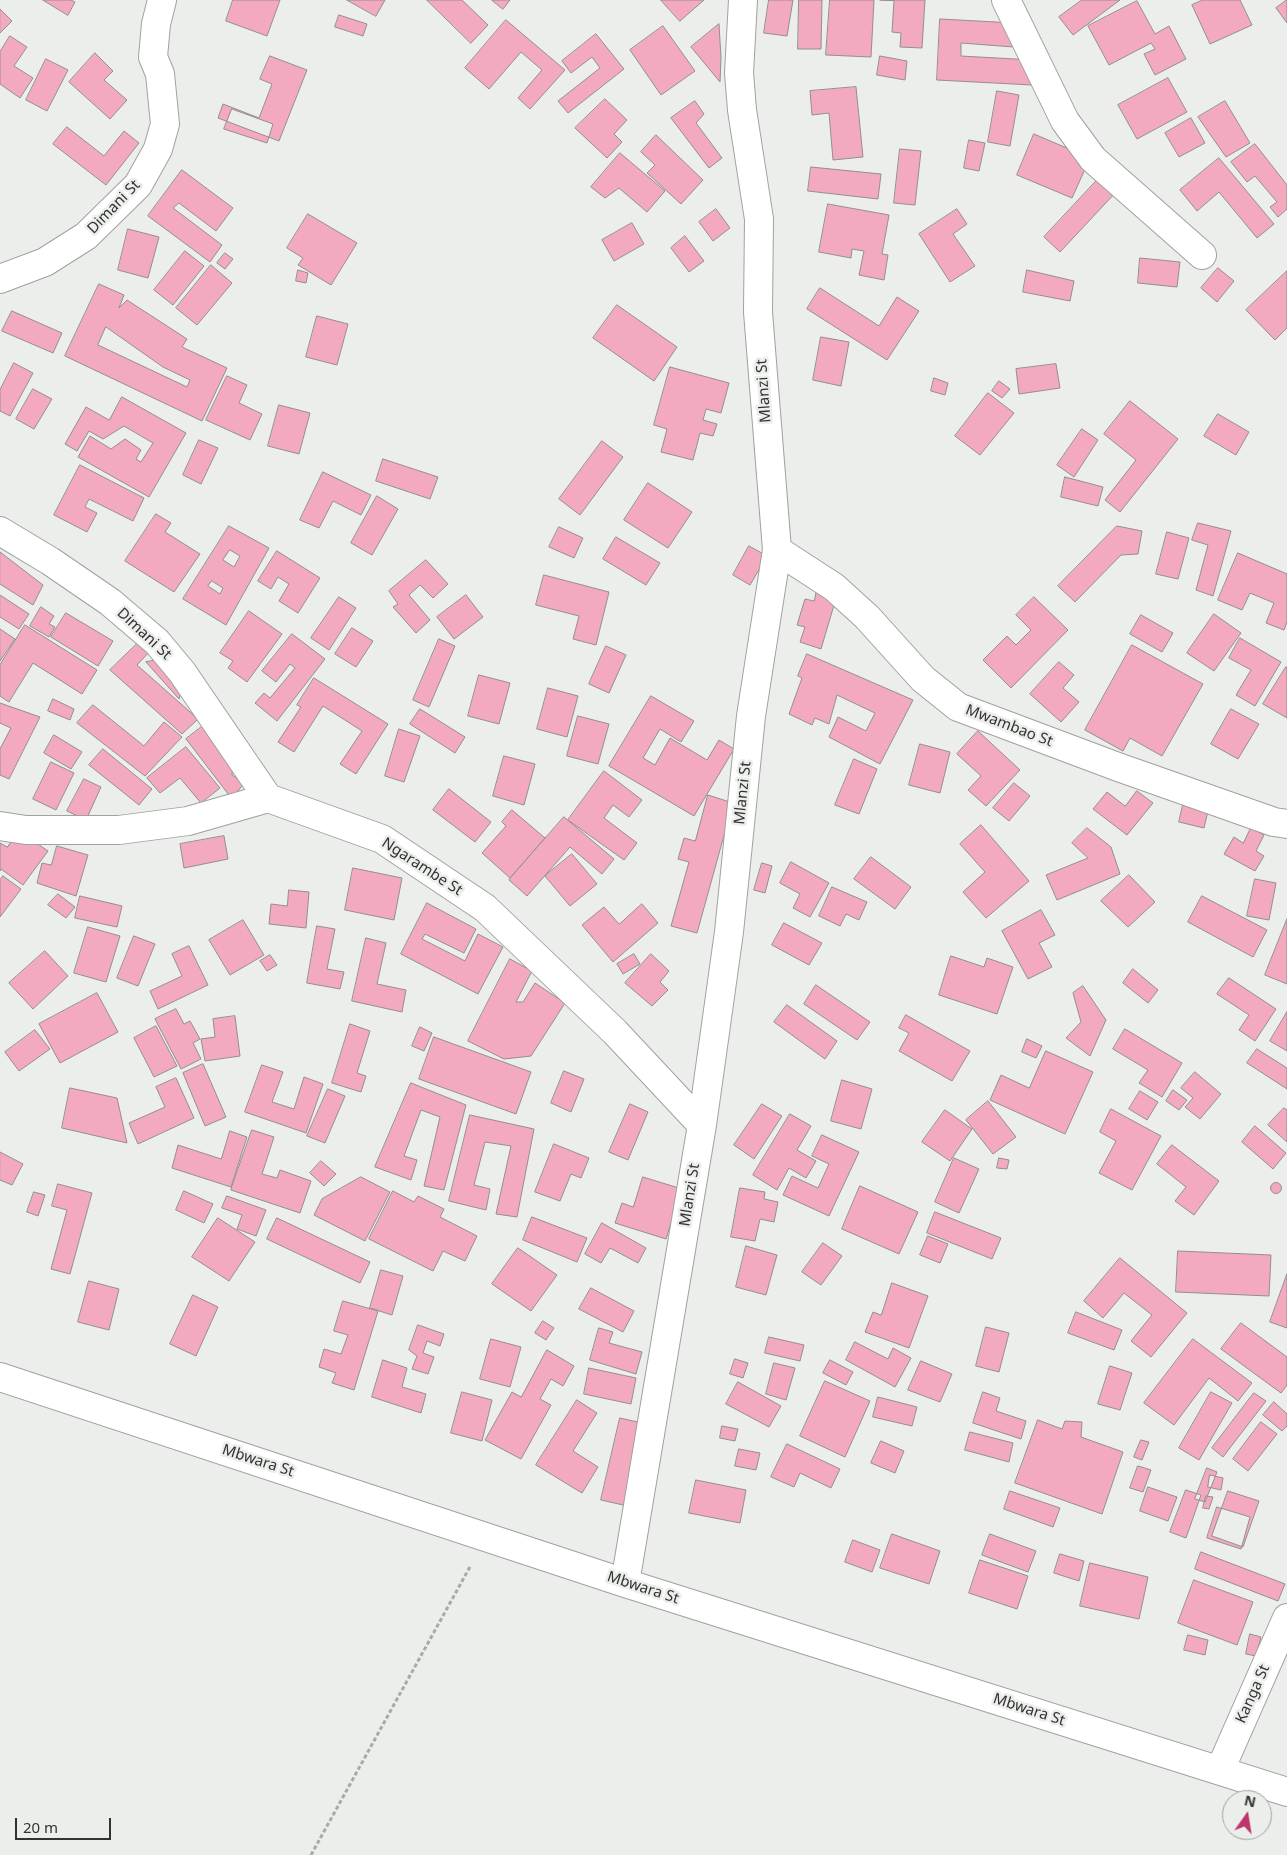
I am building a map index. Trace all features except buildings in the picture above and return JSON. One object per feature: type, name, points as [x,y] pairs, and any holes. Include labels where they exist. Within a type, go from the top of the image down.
[{"type":"street","name":"Dimani St","points":[[0,279],[45,262],[86,236],[138,185],[158,149],[165,124],[160,74],[152,57],[156,24],[162,0]]},
{"type":"street","name":"Mlanzi St","points":[[625,1583],[702,1125],[729,932],[751,716],[777,550],[758,312],[759,219],[742,110],[739,73],[744,0]]},
{"type":"street","points":[[1006,0],[1065,121],[1093,159],[1202,255]]},
{"type":"street","name":"Dimani St","points":[[0,531],[50,561],[110,602],[157,642],[182,672],[268,798]]},
{"type":"street","name":"Mwambao St","points":[[777,550],[834,587],[867,617],[923,679],[958,707],[1118,768],[1274,822],[1287,824]]},
{"type":"street","points":[[0,826],[26,830],[119,830],[188,821],[268,798]]},
{"type":"street","name":"Ngarambe St","points":[[268,798],[382,840],[485,908],[615,1032],[702,1125]]},
{"type":"street","name":"Mbwara St","points":[[0,1377],[625,1583],[1287,1792]]},
{"type":"street","name":"Kanga St","points":[[1220,1770],[1287,1618]]},
{"type":"path","points":[[311,1855],[487,1536]]}]
